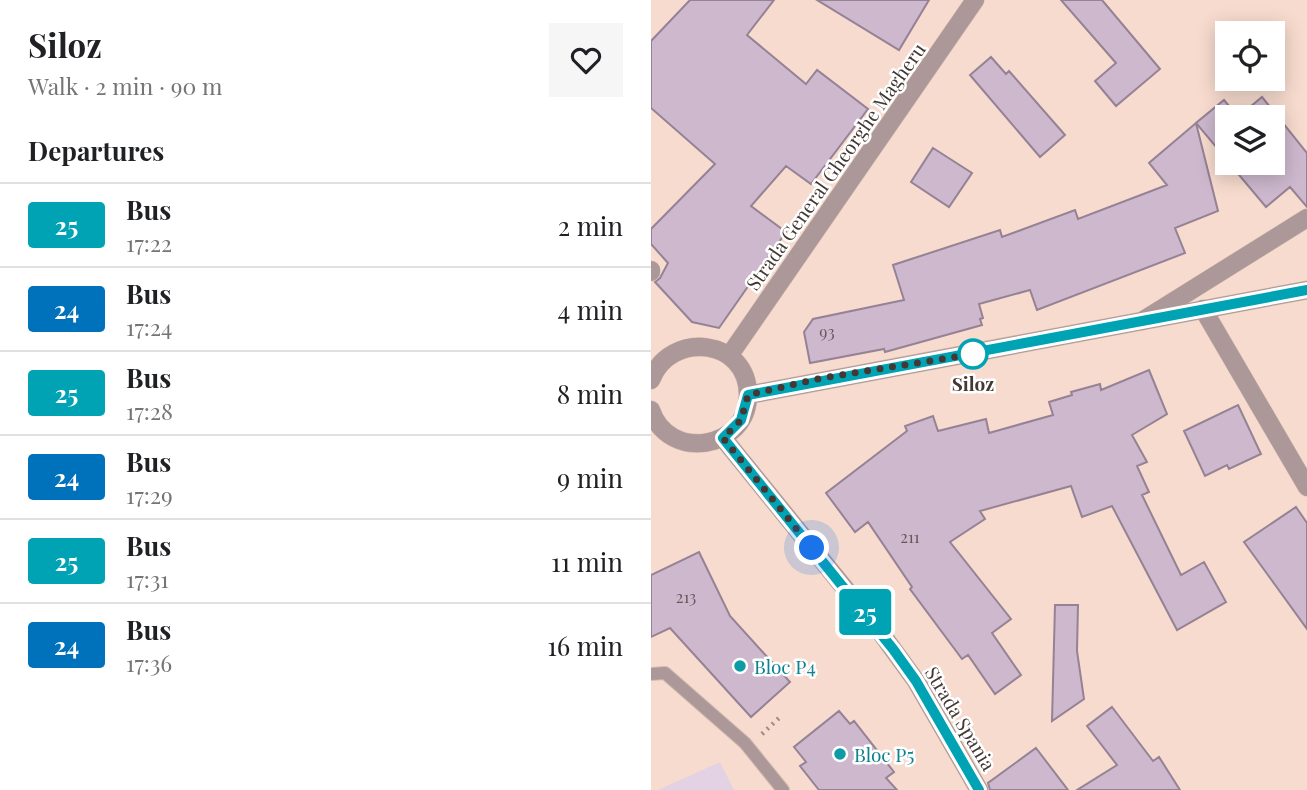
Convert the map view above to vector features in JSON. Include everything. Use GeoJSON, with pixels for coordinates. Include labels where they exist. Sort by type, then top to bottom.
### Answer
{"type":"FeatureCollection","features":[{"type":"Feature","properties":{"kind":"street","name":"Strada General Gheorghe Magheru"},"geometry":{"type":"LineString","coordinates":[[729,356],[975,0]]}},
{"type":"Feature","properties":{"kind":"street"},"geometry":{"type":"LineString","coordinates":[[1142,321],[1307,218]]}},
{"type":"Feature","properties":{"kind":"street"},"geometry":{"type":"LineString","coordinates":[[748,395],[1307,290]]}},
{"type":"Feature","properties":{"kind":"street"},"geometry":{"type":"LineString","coordinates":[[1203,309],[1307,487]]}},
{"type":"Feature","properties":{"kind":"street"},"geometry":{"type":"LineString","coordinates":[[651,345],[664,358]]}},
{"type":"Feature","properties":{"kind":"street"},"geometry":{"type":"LineString","coordinates":[[651,380],[664,358],[676,350],[703,345],[729,356],[746,380],[748,395],[741,420],[723,438],[707,444],[676,440],[663,430],[652,415]]}},
{"type":"Feature","properties":{"kind":"street","name":"Strada Spania"},"geometry":{"type":"LineString","coordinates":[[723,438],[881,633],[916,681],[979,790]]}},
{"type":"Feature","properties":{"kind":"lane"},"geometry":{"type":"LineString","coordinates":[[651,674],[666,673],[745,743],[783,790]]}},
{"type":"Feature","properties":{"kind":"shaded area"},"geometry":{"type":"Polygon","coordinates":[[[720,762],[734,790],[658,790],[720,762]]]}},
{"type":"Feature","properties":{"kind":"building"},"geometry":{"type":"Polygon","coordinates":[[[690,0],[774,0],[747,35],[806,84],[817,70],[868,109],[811,184],[786,166],[751,206],[786,232],[719,328],[692,322],[655,282],[668,263],[651,244],[651,229],[715,164],[651,108],[651,41],[690,0]]]}},
{"type":"Feature","properties":{"kind":"building"},"geometry":{"type":"Polygon","coordinates":[[[817,0],[929,0],[899,50],[817,0]]]}},
{"type":"Feature","properties":{"kind":"building"},"geometry":{"type":"Polygon","coordinates":[[[1061,0],[1102,0],[1160,69],[1116,106],[1095,81],[1116,63],[1061,0]]]}},
{"type":"Feature","properties":{"kind":"building"},"geometry":{"type":"Polygon","coordinates":[[[991,57],[1006,74],[1009,71],[1065,135],[1040,157],[970,75],[991,57]]]}},
{"type":"Feature","properties":{"kind":"building"},"geometry":{"type":"Polygon","coordinates":[[[1262,97],[1268,105],[1252,105],[1262,97]]]}},
{"type":"Feature","properties":{"kind":"building"},"geometry":{"type":"Polygon","coordinates":[[[1215,107],[1215,146],[1196,123],[1215,107]]]}},
{"type":"Feature","properties":{"kind":"building"},"geometry":{"type":"Polygon","coordinates":[[[1196,123],[1218,211],[1175,228],[1185,253],[1037,310],[1030,290],[979,304],[982,325],[885,352],[884,349],[810,363],[804,332],[813,319],[904,300],[893,265],[1000,230],[1002,237],[1075,210],[1078,219],[1167,185],[1149,163],[1196,123]]]}},
{"type":"Feature","properties":{"kind":"building"},"geometry":{"type":"Polygon","coordinates":[[[1285,126],[1307,153],[1307,207],[1290,187],[1266,207],[1239,175],[1285,175],[1285,126]]]}},
{"type":"Feature","properties":{"kind":"building"},"geometry":{"type":"Polygon","coordinates":[[[933,148],[972,173],[949,207],[911,182],[933,148]]]}},
{"type":"Feature","properties":{"kind":"building"},"geometry":{"type":"Polygon","coordinates":[[[1149,370],[1167,414],[1132,435],[1147,462],[1137,466],[1149,492],[1142,495],[1181,575],[1204,562],[1226,602],[1177,630],[1112,506],[1082,517],[1071,486],[980,511],[985,519],[950,542],[1011,619],[992,633],[1021,675],[995,694],[968,655],[962,659],[910,589],[912,587],[868,522],[855,532],[826,493],[907,431],[905,426],[933,416],[938,431],[986,419],[989,433],[1053,415],[1049,402],[1072,395],[1071,392],[1100,384],[1101,390],[1149,370]]]}},
{"type":"Feature","properties":{"kind":"building"},"geometry":{"type":"Polygon","coordinates":[[[1238,405],[1261,454],[1229,469],[1227,465],[1205,476],[1184,431],[1238,405]]]}},
{"type":"Feature","properties":{"kind":"building"},"geometry":{"type":"Polygon","coordinates":[[[1296,507],[1307,523],[1307,629],[1244,542],[1296,507]]]}},
{"type":"Feature","properties":{"kind":"building"},"geometry":{"type":"Polygon","coordinates":[[[699,552],[730,616],[790,682],[751,717],[670,628],[651,637],[651,575],[699,552]]]}},
{"type":"Feature","properties":{"kind":"building"},"geometry":{"type":"Polygon","coordinates":[[[1055,605],[1078,605],[1077,651],[1084,699],[1052,721],[1055,605]]]}},
{"type":"Feature","properties":{"kind":"building"},"geometry":{"type":"Polygon","coordinates":[[[1112,707],[1153,761],[1159,757],[1180,790],[1077,790],[1117,765],[1087,726],[1112,707]]]}},
{"type":"Feature","properties":{"kind":"building","name":"Bloc P5"},"geometry":{"type":"Polygon","coordinates":[[[839,711],[850,724],[854,721],[894,772],[886,778],[897,790],[819,790],[800,766],[806,762],[794,747],[839,711]]]}},
{"type":"Feature","properties":{"kind":"building"},"geometry":{"type":"Polygon","coordinates":[[[1036,748],[1068,790],[990,790],[988,783],[1036,748]]]}},
{"type":"Feature","properties":{"kind":"bus line","name":"25"},"geometry":{"type":"LineString","coordinates":[[979,790],[916,681],[893,649],[723,438],[741,420],[748,395],[800,382],[980,353],[1307,290]]}},
{"type":"Feature","properties":{"kind":"place","name":"Siloz"},"geometry":{"type":"Point","coordinates":[973,354]}},
{"type":"Feature","properties":{"kind":"place","name":"Bloc P4"},"geometry":{"type":"Point","coordinates":[740,666]}},
{"type":"Feature","properties":{"kind":"place","name":"Bloc P5"},"geometry":{"type":"Point","coordinates":[840,754]}},
{"type":"Feature","properties":{"kind":"route"},"geometry":{"type":"LineString","coordinates":[[812,548],[723,438],[741,420],[748,395],[866,370],[980,353],[973,354]]}}]}
